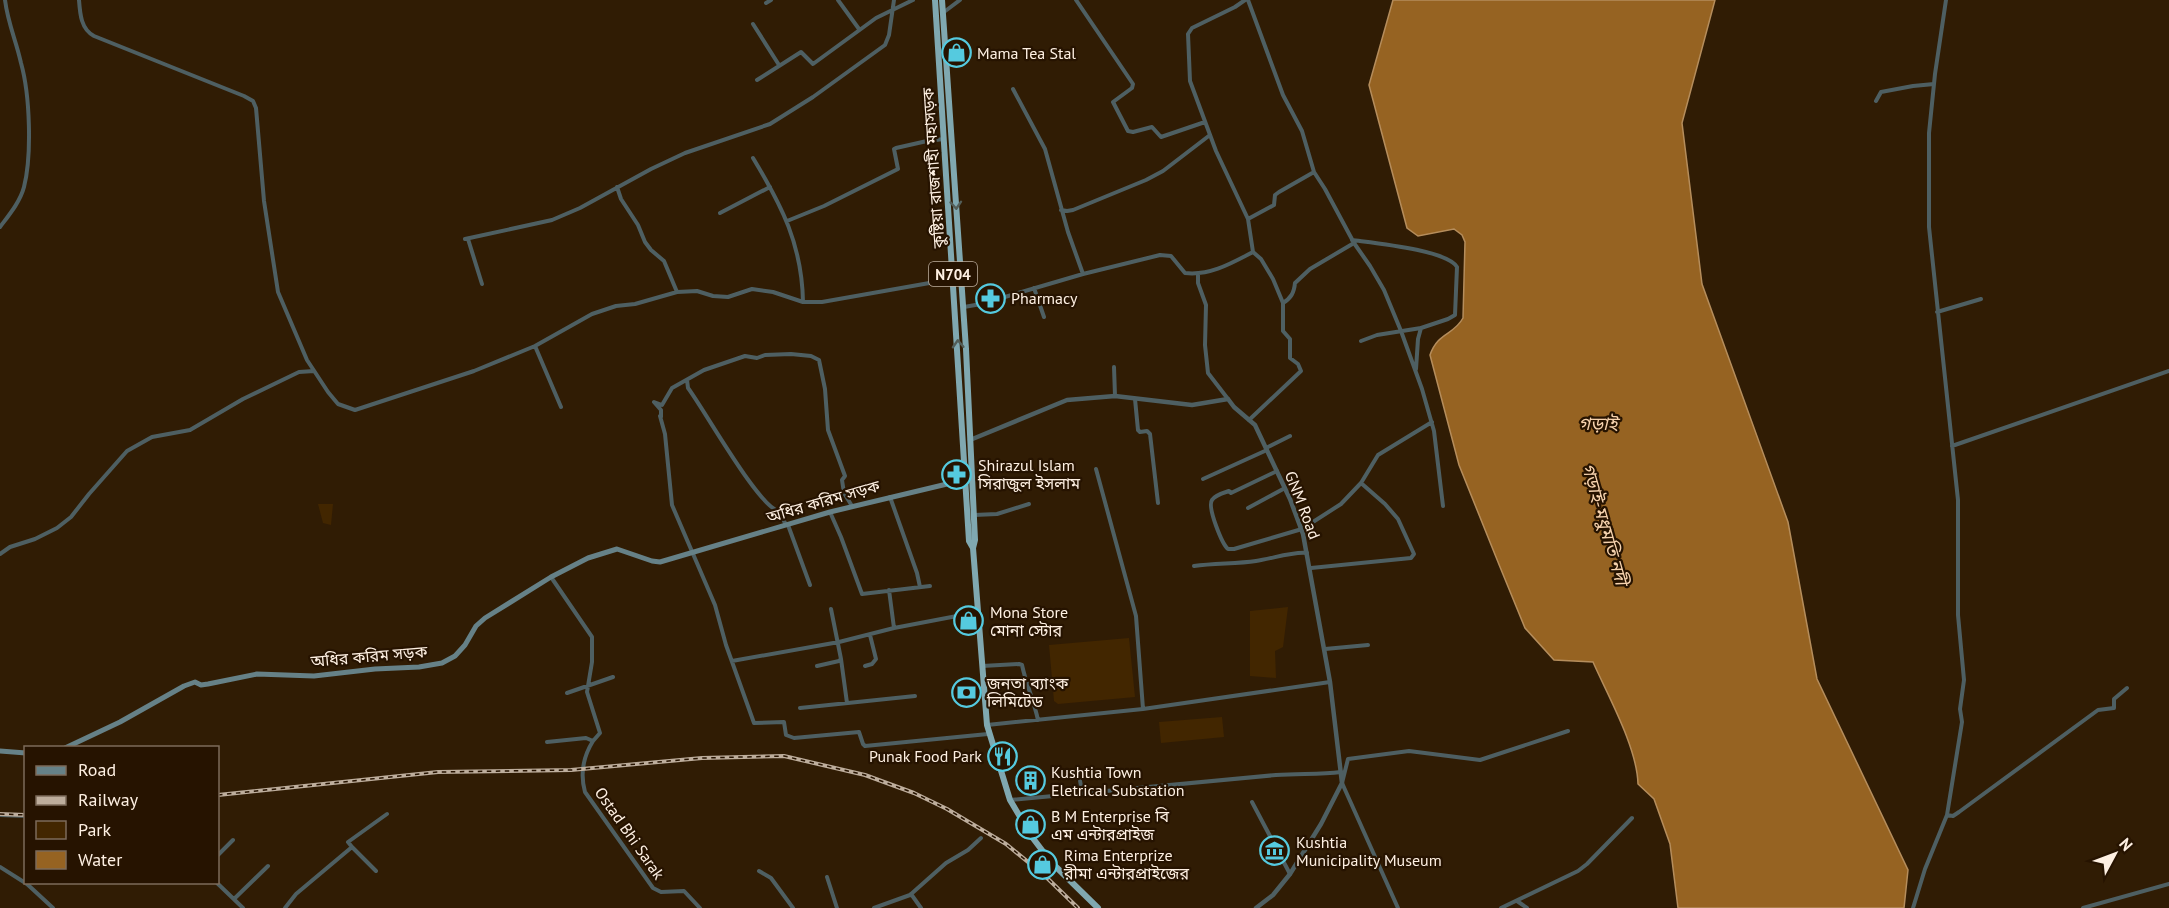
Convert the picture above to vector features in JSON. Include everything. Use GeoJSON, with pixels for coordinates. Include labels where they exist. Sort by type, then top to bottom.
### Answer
{"type":"FeatureCollection","features":[{"type":"Feature","properties":{"kind":"highway","name":"কুষ্টিয়া রাজশাহী মহাসড়ক"},"geometry":{"type":"LineString","coordinates":[[934,0],[954,172],[963,297],[970,440],[969,541],[973,548]]}},
{"type":"Feature","properties":{"kind":"highway","name":"কুষ্টিয়া রাজশাহী মহাসড়ক"},"geometry":{"type":"LineString","coordinates":[[942,0],[946,172],[969,479],[974,515],[973,548],[988,734],[1010,800],[1032,837],[1051,862],[1098,908]]}},
{"type":"Feature","properties":{"kind":"highway"},"geometry":{"type":"LineString","coordinates":[[946,172],[954,172]]}},
{"type":"Feature","properties":{"kind":"highway"},"geometry":{"type":"LineString","coordinates":[[955,297],[963,297]]}},
{"type":"Feature","properties":{"kind":"main road","name":"অধির করিম সড়ক"},"geometry":{"type":"LineString","coordinates":[[67,746],[120,722],[195,682],[201,685],[257,674],[314,676],[442,663],[455,656],[465,645],[476,626],[485,618],[551,577],[588,558],[614,549],[660,562],[852,506],[969,479]]}},
{"type":"Feature","properties":{"kind":"main road"},"geometry":{"type":"LineString","coordinates":[[0,751],[24,753]]}},
{"type":"Feature","properties":{"kind":"street"},"geometry":{"type":"LineString","coordinates":[[0,1],[6,0],[8,22],[27,89],[28,132],[23,188],[18,201],[0,226]]}},
{"type":"Feature","properties":{"kind":"street"},"geometry":{"type":"LineString","coordinates":[[79,0],[83,26],[87,32],[253,101],[256,108],[264,201],[278,292],[315,371],[338,404],[355,410],[474,371],[535,346],[592,314],[677,292],[697,291],[713,296],[728,297],[752,289],[803,302],[822,302],[953,279]]}},
{"type":"Feature","properties":{"kind":"street"},"geometry":{"type":"LineString","coordinates":[[766,3],[771,0]]}},
{"type":"Feature","properties":{"kind":"street"},"geometry":{"type":"LineString","coordinates":[[838,0],[859,29]]}},
{"type":"Feature","properties":{"kind":"street"},"geometry":{"type":"LineString","coordinates":[[482,284],[466,239],[552,220],[580,208],[685,153],[780,119],[885,45],[888,41],[894,0]]}},
{"type":"Feature","properties":{"kind":"street"},"geometry":{"type":"LineString","coordinates":[[757,80],[801,52],[813,64],[876,18],[913,0]]}},
{"type":"Feature","properties":{"kind":"street"},"geometry":{"type":"LineString","coordinates":[[943,12],[960,0]]}},
{"type":"Feature","properties":{"kind":"street"},"geometry":{"type":"LineString","coordinates":[[1076,0],[1133,84],[1132,88],[1113,102],[1128,131],[1133,132],[1152,127],[1161,137],[1205,122]]}},
{"type":"Feature","properties":{"kind":"street"},"geometry":{"type":"LineString","coordinates":[[1249,420],[1301,371],[1298,364],[1290,358],[1290,339],[1282,331],[1283,303],[1273,279],[1261,259],[1253,252],[1248,219],[1210,135],[1190,81],[1188,34],[1192,28],[1246,0],[1283,95],[1302,131],[1314,172],[1353,242],[1384,290],[1401,331],[1432,422],[1443,506]]}},
{"type":"Feature","properties":{"kind":"street"},"geometry":{"type":"LineString","coordinates":[[1913,908],[1925,869],[1947,815],[1962,722],[1961,702],[1964,680],[1958,615],[1958,500],[1929,227],[1929,133],[1946,0]]}},
{"type":"Feature","properties":{"kind":"street"},"geometry":{"type":"LineString","coordinates":[[753,24],[779,65]]}},
{"type":"Feature","properties":{"kind":"street"},"geometry":{"type":"LineString","coordinates":[[1876,101],[1881,92],[1934,84]]}},
{"type":"Feature","properties":{"kind":"street"},"geometry":{"type":"LineString","coordinates":[[1012,89],[1046,149],[1061,210],[1083,274]]}},
{"type":"Feature","properties":{"kind":"street"},"geometry":{"type":"LineString","coordinates":[[931,97],[935,140]]}},
{"type":"Feature","properties":{"kind":"street"},"geometry":{"type":"LineString","coordinates":[[1061,210],[1073,210],[1146,180],[1163,171],[1210,135]]}},
{"type":"Feature","properties":{"kind":"street"},"geometry":{"type":"LineString","coordinates":[[787,221],[824,207],[898,169],[894,152],[896,148],[944,139]]}},
{"type":"Feature","properties":{"kind":"street"},"geometry":{"type":"LineString","coordinates":[[753,158],[787,221],[801,264],[803,302]]}},
{"type":"Feature","properties":{"kind":"street"},"geometry":{"type":"LineString","coordinates":[[1248,219],[1274,205],[1275,195],[1278,192],[1314,172]]}},
{"type":"Feature","properties":{"kind":"street"},"geometry":{"type":"LineString","coordinates":[[720,213],[770,186]]}},
{"type":"Feature","properties":{"kind":"street"},"geometry":{"type":"LineString","coordinates":[[617,187],[621,199],[638,225],[645,242],[664,261],[677,292]]}},
{"type":"Feature","properties":{"kind":"street"},"geometry":{"type":"LineString","coordinates":[[1283,303],[1294,291],[1295,283],[1310,269],[1353,242],[1430,253],[1455,264],[1455,315],[1452,318],[1421,328],[1377,335],[1361,341]]}},
{"type":"Feature","properties":{"kind":"street"},"geometry":{"type":"LineString","coordinates":[[963,308],[1083,274],[1166,255],[1175,260],[1185,273],[1198,274],[1227,266],[1253,252]]}},
{"type":"Feature","properties":{"kind":"street"},"geometry":{"type":"LineString","coordinates":[[970,440],[1067,400],[1115,396],[1192,405],[1228,399],[1208,373],[1205,345],[1206,305],[1198,283],[1198,274]]}},
{"type":"Feature","properties":{"kind":"street"},"geometry":{"type":"LineString","coordinates":[[1034,288],[1044,316]]}},
{"type":"Feature","properties":{"kind":"street"},"geometry":{"type":"LineString","coordinates":[[1937,312],[1981,299]]}},
{"type":"Feature","properties":{"kind":"street"},"geometry":{"type":"LineString","coordinates":[[1416,371],[1421,328]]}},
{"type":"Feature","properties":{"kind":"street"},"geometry":{"type":"LineString","coordinates":[[535,346],[561,407]]}},
{"type":"Feature","properties":{"kind":"street"},"geometry":{"type":"LineString","coordinates":[[852,506],[844,492],[842,480],[845,476],[828,430],[825,389],[819,360],[811,356],[791,354],[765,355],[757,358],[745,356],[704,370],[672,388],[662,405],[654,402],[661,410],[672,506],[715,605],[751,720],[758,724],[784,722],[786,735],[789,737],[859,732],[865,746],[988,734]]}},
{"type":"Feature","properties":{"kind":"street"},"geometry":{"type":"LineString","coordinates":[[1114,367],[1115,396]]}},
{"type":"Feature","properties":{"kind":"street"},"geometry":{"type":"LineString","coordinates":[[0,554],[10,547],[46,533],[72,517],[127,451],[152,437],[190,430],[243,399],[299,372],[315,371]]}},
{"type":"Feature","properties":{"kind":"street"},"geometry":{"type":"LineString","coordinates":[[1952,446],[2169,371]]}},
{"type":"Feature","properties":{"kind":"street"},"geometry":{"type":"LineString","coordinates":[[687,380],[688,388],[741,470],[765,502],[771,508],[779,511],[787,525],[810,585]]}},
{"type":"Feature","properties":{"kind":"street"},"geometry":{"type":"LineString","coordinates":[[1135,399],[1138,430],[1147,431],[1150,434],[1158,503]]}},
{"type":"Feature","properties":{"kind":"street","name":"GNM Road"},"geometry":{"type":"LineString","coordinates":[[1228,399],[1255,425],[1302,529],[1325,649],[1342,783]]}},
{"type":"Feature","properties":{"kind":"street"},"geometry":{"type":"LineString","coordinates":[[1277,471],[1232,493],[1228,491],[1213,498],[1210,503],[1212,514],[1223,545],[1228,549],[1302,529],[1341,504],[1361,482],[1378,455],[1432,422]]}},
{"type":"Feature","properties":{"kind":"street"},"geometry":{"type":"LineString","coordinates":[[1203,479],[1290,436]]}},
{"type":"Feature","properties":{"kind":"street"},"geometry":{"type":"LineString","coordinates":[[1096,469],[1136,616],[1143,709]]}},
{"type":"Feature","properties":{"kind":"street"},"geometry":{"type":"LineString","coordinates":[[1311,568],[1411,558],[1413,554],[1398,519],[1361,482]]}},
{"type":"Feature","properties":{"kind":"street"},"geometry":{"type":"LineString","coordinates":[[1248,508],[1285,488]]}},
{"type":"Feature","properties":{"kind":"street"},"geometry":{"type":"LineString","coordinates":[[890,497],[920,587]]}},
{"type":"Feature","properties":{"kind":"street"},"geometry":{"type":"LineString","coordinates":[[974,515],[997,514],[1029,504]]}},
{"type":"Feature","properties":{"kind":"street"},"geometry":{"type":"LineString","coordinates":[[830,512],[862,594],[930,586]]}},
{"type":"Feature","properties":{"kind":"street"},"geometry":{"type":"LineString","coordinates":[[1194,566],[1254,561],[1300,552],[1307,553]]}},
{"type":"Feature","properties":{"kind":"street"},"geometry":{"type":"LineString","coordinates":[[551,577],[592,638],[592,662],[588,684]]}},
{"type":"Feature","properties":{"kind":"street"},"geometry":{"type":"LineString","coordinates":[[889,590],[894,628]]}},
{"type":"Feature","properties":{"kind":"street"},"geometry":{"type":"LineString","coordinates":[[831,609],[839,642],[847,703]]}},
{"type":"Feature","properties":{"kind":"street"},"geometry":{"type":"LineString","coordinates":[[732,661],[839,642],[894,628],[978,612]]}},
{"type":"Feature","properties":{"kind":"street"},"geometry":{"type":"LineString","coordinates":[[865,666],[872,664],[876,659],[870,635]]}},
{"type":"Feature","properties":{"kind":"street"},"geometry":{"type":"LineString","coordinates":[[1325,649],[1368,645]]}},
{"type":"Feature","properties":{"kind":"street"},"geometry":{"type":"LineString","coordinates":[[817,666],[839,661],[841,658]]}},
{"type":"Feature","properties":{"kind":"street"},"geometry":{"type":"LineString","coordinates":[[982,666],[1022,665],[1038,720]]}},
{"type":"Feature","properties":{"kind":"street"},"geometry":{"type":"LineString","coordinates":[[567,693],[613,677]]}},
{"type":"Feature","properties":{"kind":"street"},"geometry":{"type":"LineString","coordinates":[[987,725],[1143,709],[1330,682]]}},
{"type":"Feature","properties":{"kind":"street","name":"Ostad Bhi Sarak"},"geometry":{"type":"LineString","coordinates":[[588,684],[587,692],[600,734],[585,755],[582,783],[585,792],[653,888],[661,892],[684,891],[699,908]]}},
{"type":"Feature","properties":{"kind":"street"},"geometry":{"type":"LineString","coordinates":[[1947,815],[1953,816],[1959,812],[2098,710],[2114,708],[2114,699],[2127,688]]}},
{"type":"Feature","properties":{"kind":"street"},"geometry":{"type":"LineString","coordinates":[[800,708],[915,696]]}},
{"type":"Feature","properties":{"kind":"street"},"geometry":{"type":"LineString","coordinates":[[1256,908],[1273,896],[1290,874],[1321,824],[1342,783],[1347,761],[1350,758],[1409,752],[1480,760],[1568,731]]}},
{"type":"Feature","properties":{"kind":"street"},"geometry":{"type":"LineString","coordinates":[[547,742],[586,738],[593,741]]}},
{"type":"Feature","properties":{"kind":"street"},"geometry":{"type":"LineString","coordinates":[[1078,769],[1082,792]]}},
{"type":"Feature","properties":{"kind":"street"},"geometry":{"type":"LineString","coordinates":[[1010,800],[1252,779],[1295,773],[1341,772]]}},
{"type":"Feature","properties":{"kind":"street"},"geometry":{"type":"LineString","coordinates":[[1342,783],[1398,908]]}},
{"type":"Feature","properties":{"kind":"street"},"geometry":{"type":"LineString","coordinates":[[1252,802],[1290,874]]}},
{"type":"Feature","properties":{"kind":"street"},"geometry":{"type":"LineString","coordinates":[[376,871],[348,842],[387,814]]}},
{"type":"Feature","properties":{"kind":"street"},"geometry":{"type":"LineString","coordinates":[[0,815],[24,816]]}},
{"type":"Feature","properties":{"kind":"street"},"geometry":{"type":"LineString","coordinates":[[1501,908],[1578,871],[1632,818]]}},
{"type":"Feature","properties":{"kind":"street"},"geometry":{"type":"LineString","coordinates":[[874,908],[911,894],[946,863],[968,850],[981,838]]}},
{"type":"Feature","properties":{"kind":"street"},"geometry":{"type":"LineString","coordinates":[[219,854],[234,840]]}},
{"type":"Feature","properties":{"kind":"street"},"geometry":{"type":"LineString","coordinates":[[285,908],[296,894],[352,847]]}},
{"type":"Feature","properties":{"kind":"street"},"geometry":{"type":"LineString","coordinates":[[234,898],[268,866]]}},
{"type":"Feature","properties":{"kind":"street"},"geometry":{"type":"LineString","coordinates":[[0,867],[24,882]]}},
{"type":"Feature","properties":{"kind":"street"},"geometry":{"type":"LineString","coordinates":[[759,871],[771,878],[793,908]]}},
{"type":"Feature","properties":{"kind":"street"},"geometry":{"type":"LineString","coordinates":[[827,877],[837,908]]}},
{"type":"Feature","properties":{"kind":"street"},"geometry":{"type":"LineString","coordinates":[[27,884],[52,908]]}},
{"type":"Feature","properties":{"kind":"street"},"geometry":{"type":"LineString","coordinates":[[218,884],[243,908]]}},
{"type":"Feature","properties":{"kind":"street"},"geometry":{"type":"LineString","coordinates":[[2083,908],[2169,884]]}},
{"type":"Feature","properties":{"kind":"street"},"geometry":{"type":"LineString","coordinates":[[911,894],[921,908]]}},
{"type":"Feature","properties":{"kind":"street"},"geometry":{"type":"LineString","coordinates":[[1516,901],[1527,908]]}},
{"type":"Feature","properties":{"kind":"green space"},"geometry":{"type":"Polygon","coordinates":[[[318,504],[333,504],[331,525],[323,523],[318,504]]]}},
{"type":"Feature","properties":{"kind":"green space"},"geometry":{"type":"Polygon","coordinates":[[[1288,607],[1283,647],[1275,651],[1276,678],[1250,676],[1250,611],[1288,607]]]}},
{"type":"Feature","properties":{"kind":"green space"},"geometry":{"type":"Polygon","coordinates":[[[1129,638],[1135,697],[1058,704],[1054,701],[1049,645],[1129,638]]]}},
{"type":"Feature","properties":{"kind":"green space"},"geometry":{"type":"Polygon","coordinates":[[[1222,717],[1224,737],[1161,743],[1159,722],[1222,717]]]}},
{"type":"Feature","properties":{"kind":"water","name":"গড়াই"},"geometry":{"type":"Polygon","coordinates":[[[1393,0],[1715,0],[1682,123],[1702,284],[1788,522],[1817,679],[1908,870],[1904,908],[1678,908],[1670,844],[1654,799],[1638,784],[1633,754],[1593,662],[1554,660],[1525,628],[1459,465],[1430,355],[1437,342],[1455,328],[1463,318],[1465,242],[1462,235],[1454,229],[1418,236],[1407,228],[1369,85],[1393,0]]]}},
{"type":"Feature","properties":{"kind":"railway"},"geometry":{"type":"LineString","coordinates":[[219,795],[438,772],[571,770],[702,758],[784,756],[865,775],[914,793],[947,809],[1006,844],[1045,876],[1078,908]]}},
{"type":"Feature","properties":{"kind":"railway"},"geometry":{"type":"LineString","coordinates":[[0,814],[24,815]]}},
{"type":"Feature","properties":{"kind":"place","name":"Mama Tea Stal"},"geometry":{"type":"Point","coordinates":[956,53]}},
{"type":"Feature","properties":{"kind":"place","name":"Pharmacy"},"geometry":{"type":"Point","coordinates":[990,298]}},
{"type":"Feature","properties":{"kind":"place","name":"Shirazul Islam সিরাজুল ইসলাম"},"geometry":{"type":"Point","coordinates":[957,474]}},
{"type":"Feature","properties":{"kind":"place","name":"Mona Store মোনা স্টোর"},"geometry":{"type":"Point","coordinates":[969,621]}},
{"type":"Feature","properties":{"kind":"place","name":"জনতা ব্যাংক লিমিটেড"},"geometry":{"type":"Point","coordinates":[966,692]}},
{"type":"Feature","properties":{"kind":"place","name":"Punak Food Park"},"geometry":{"type":"Point","coordinates":[1003,756]}},
{"type":"Feature","properties":{"kind":"place","name":"Kushtia Town Eletrical Substation"},"geometry":{"type":"Point","coordinates":[1030,781]}},
{"type":"Feature","properties":{"kind":"place","name":"B M Enterprise বি এম এন্টারপ্রাইজ"},"geometry":{"type":"Point","coordinates":[1030,825]}},
{"type":"Feature","properties":{"kind":"place","name":"Kushtia Municipality Museum"},"geometry":{"type":"Point","coordinates":[1275,851]}},
{"type":"Feature","properties":{"kind":"place","name":"Rima Enterprize রীমা এন্টারপ্রাইজের"},"geometry":{"type":"Point","coordinates":[1043,864]}},
{"type":"Feature","properties":{"kind":"water label","name":"গড়াই-মধুমতি নদী"},"geometry":{"type":"Point","coordinates":[1605,524]}}]}
